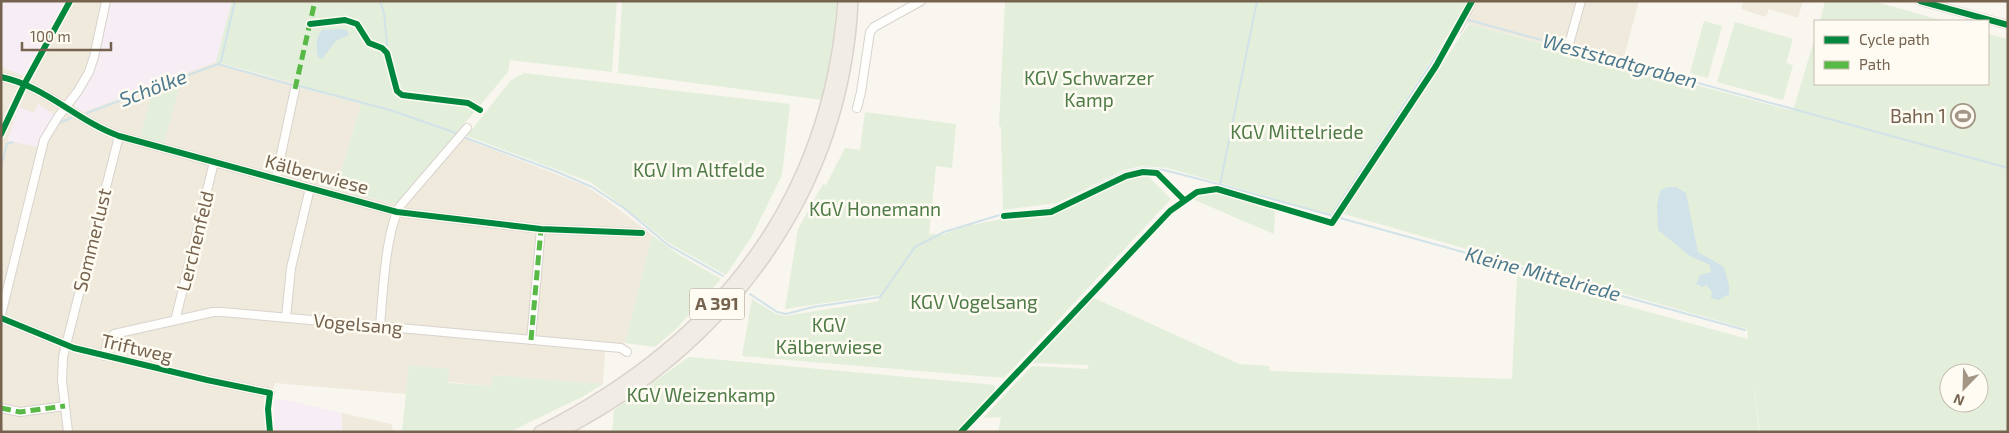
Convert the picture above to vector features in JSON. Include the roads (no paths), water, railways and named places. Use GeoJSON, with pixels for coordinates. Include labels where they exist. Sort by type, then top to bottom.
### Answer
{"type":"FeatureCollection","features":[{"type":"Feature","properties":{"kind":"highway","name":"A 391"},"geometry":{"type":"LineString","coordinates":[[834,96],[844,1]]}},
{"type":"Feature","properties":{"kind":"highway","name":"A 391"},"geometry":{"type":"LineString","coordinates":[[560,432],[620,396],[653,373],[683,348],[734,298],[767,254],[801,197],[834,96],[850,33],[852,1]]}},
{"type":"Feature","properties":{"kind":"highway","name":"A 391"},"geometry":{"type":"LineString","coordinates":[[540,432],[591,404],[633,377],[677,342],[727,293],[760,250],[794,193],[828,116]]}},
{"type":"Feature","properties":{"kind":"street"},"geometry":{"type":"LineString","coordinates":[[1,317],[44,140],[89,72],[106,1]]}},
{"type":"Feature","properties":{"kind":"street"},"geometry":{"type":"LineString","coordinates":[[857,108],[862,92],[870,32],[874,26],[921,1]]}},
{"type":"Feature","properties":{"kind":"street"},"geometry":{"type":"LineString","coordinates":[[1458,29],[1472,1]]}},
{"type":"Feature","properties":{"kind":"street"},"geometry":{"type":"LineString","coordinates":[[1569,44],[1581,1]]}},
{"type":"Feature","properties":{"kind":"street"},"geometry":{"type":"LineString","coordinates":[[1920,1],[2008,25]]}},
{"type":"Feature","properties":{"kind":"street","name":"Kälberwiese"},"geometry":{"type":"LineString","coordinates":[[1,77],[25,83],[86,121],[119,136],[397,212],[541,229],[642,233]]}},
{"type":"Feature","properties":{"kind":"street","name":"Kälberwiese"},"geometry":{"type":"LineString","coordinates":[[276,178],[295,89]]}},
{"type":"Feature","properties":{"kind":"street"},"geometry":{"type":"LineString","coordinates":[[380,326],[387,261],[397,212],[467,128]]}},
{"type":"Feature","properties":{"kind":"street","name":"Sommerlust"},"geometry":{"type":"LineString","coordinates":[[68,432],[62,370],[66,345],[119,136]]}},
{"type":"Feature","properties":{"kind":"street","name":"Lerchenfeld"},"geometry":{"type":"LineString","coordinates":[[177,320],[176,316],[214,162]]}},
{"type":"Feature","properties":{"kind":"street"},"geometry":{"type":"LineString","coordinates":[[286,318],[293,258],[310,188]]}},
{"type":"Feature","properties":{"kind":"street"},"geometry":{"type":"LineString","coordinates":[[531,340],[541,229]]}},
{"type":"Feature","properties":{"kind":"street","name":"Vogelsang"},"geometry":{"type":"LineString","coordinates":[[104,356],[108,340],[114,334],[213,312],[621,348],[627,352]]}},
{"type":"Feature","properties":{"kind":"street","name":"Triftweg"},"geometry":{"type":"LineString","coordinates":[[1,317],[66,345],[104,356],[270,393]]}},
{"type":"Feature","properties":{"kind":"street"},"geometry":{"type":"LineString","coordinates":[[1,408],[20,412],[65,406]]}},
{"type":"Feature","properties":{"kind":"waterway"},"geometry":{"type":"LineString","coordinates":[[218,64],[221,61],[235,1]]}},
{"type":"Feature","properties":{"kind":"waterway"},"geometry":{"type":"LineString","coordinates":[[380,1],[384,13],[386,47]]}},
{"type":"Feature","properties":{"kind":"waterway"},"geometry":{"type":"LineString","coordinates":[[1220,185],[1257,1]]}},
{"type":"Feature","properties":{"kind":"waterway"},"geometry":{"type":"LineString","coordinates":[[1460,17],[1468,1]]}},
{"type":"Feature","properties":{"kind":"waterway","name":"Weststadtgraben"},"geometry":{"type":"LineString","coordinates":[[1331,216],[1461,18]]}},
{"type":"Feature","properties":{"kind":"waterway","name":"Weststadtgraben"},"geometry":{"type":"LineString","coordinates":[[1465,19],[2008,168]]}},
{"type":"Feature","properties":{"kind":"waterway","name":"Kleine Mittelriede"},"geometry":{"type":"LineString","coordinates":[[218,64],[292,85]]}},
{"type":"Feature","properties":{"kind":"waterway","name":"Schölke"},"geometry":{"type":"LineString","coordinates":[[87,113],[218,64]]}},
{"type":"Feature","properties":{"kind":"waterway","name":"Kleine Mittelriede"},"geometry":{"type":"LineString","coordinates":[[299,86],[390,110],[456,133]]}},
{"type":"Feature","properties":{"kind":"waterway","name":"Schölke"},"geometry":{"type":"LineString","coordinates":[[59,123],[71,118]]}},
{"type":"Feature","properties":{"kind":"waterway","name":"Kleine Mittelriede"},"geometry":{"type":"LineString","coordinates":[[466,138],[555,171],[592,187],[624,208],[668,245],[723,276]]}},
{"type":"Feature","properties":{"kind":"waterway","name":"Schölke"},"geometry":{"type":"LineString","coordinates":[[1,166],[7,144],[13,142]]}},
{"type":"Feature","properties":{"kind":"waterway","name":"Kleine Mittelriede"},"geometry":{"type":"LineString","coordinates":[[750,294],[777,312],[786,314],[813,307],[880,297],[915,247],[944,232],[1003,214],[1052,208],[1125,172],[1143,168],[1164,170],[1330,215]]}},
{"type":"Feature","properties":{"kind":"waterway","name":"Kleine Mittelriede"},"geometry":{"type":"LineString","coordinates":[[1340,218],[1745,330]]}},
{"type":"Feature","properties":{"kind":"place","name":"Bahn 1"},"geometry":{"type":"Point","coordinates":[1963,116]}},
{"type":"Feature","properties":{"kind":"park label","name":"KGV Schwarzer Kamp"},"geometry":{"type":"Point","coordinates":[1089,89]}},
{"type":"Feature","properties":{"kind":"park label","name":"KGV Mittelriede"},"geometry":{"type":"Point","coordinates":[1297,132]}},
{"type":"Feature","properties":{"kind":"park label","name":"KGV Im Altfelde"},"geometry":{"type":"Point","coordinates":[699,170]}},
{"type":"Feature","properties":{"kind":"park label","name":"KGV Honemann"},"geometry":{"type":"Point","coordinates":[875,209]}},
{"type":"Feature","properties":{"kind":"park label","name":"KGV Vogelsang"},"geometry":{"type":"Point","coordinates":[974,302]}},
{"type":"Feature","properties":{"kind":"park label","name":"KGV Kälberwiese"},"geometry":{"type":"Point","coordinates":[829,336]}},
{"type":"Feature","properties":{"kind":"park label","name":"KGV Weizenkamp"},"geometry":{"type":"Point","coordinates":[701,395]}}]}
